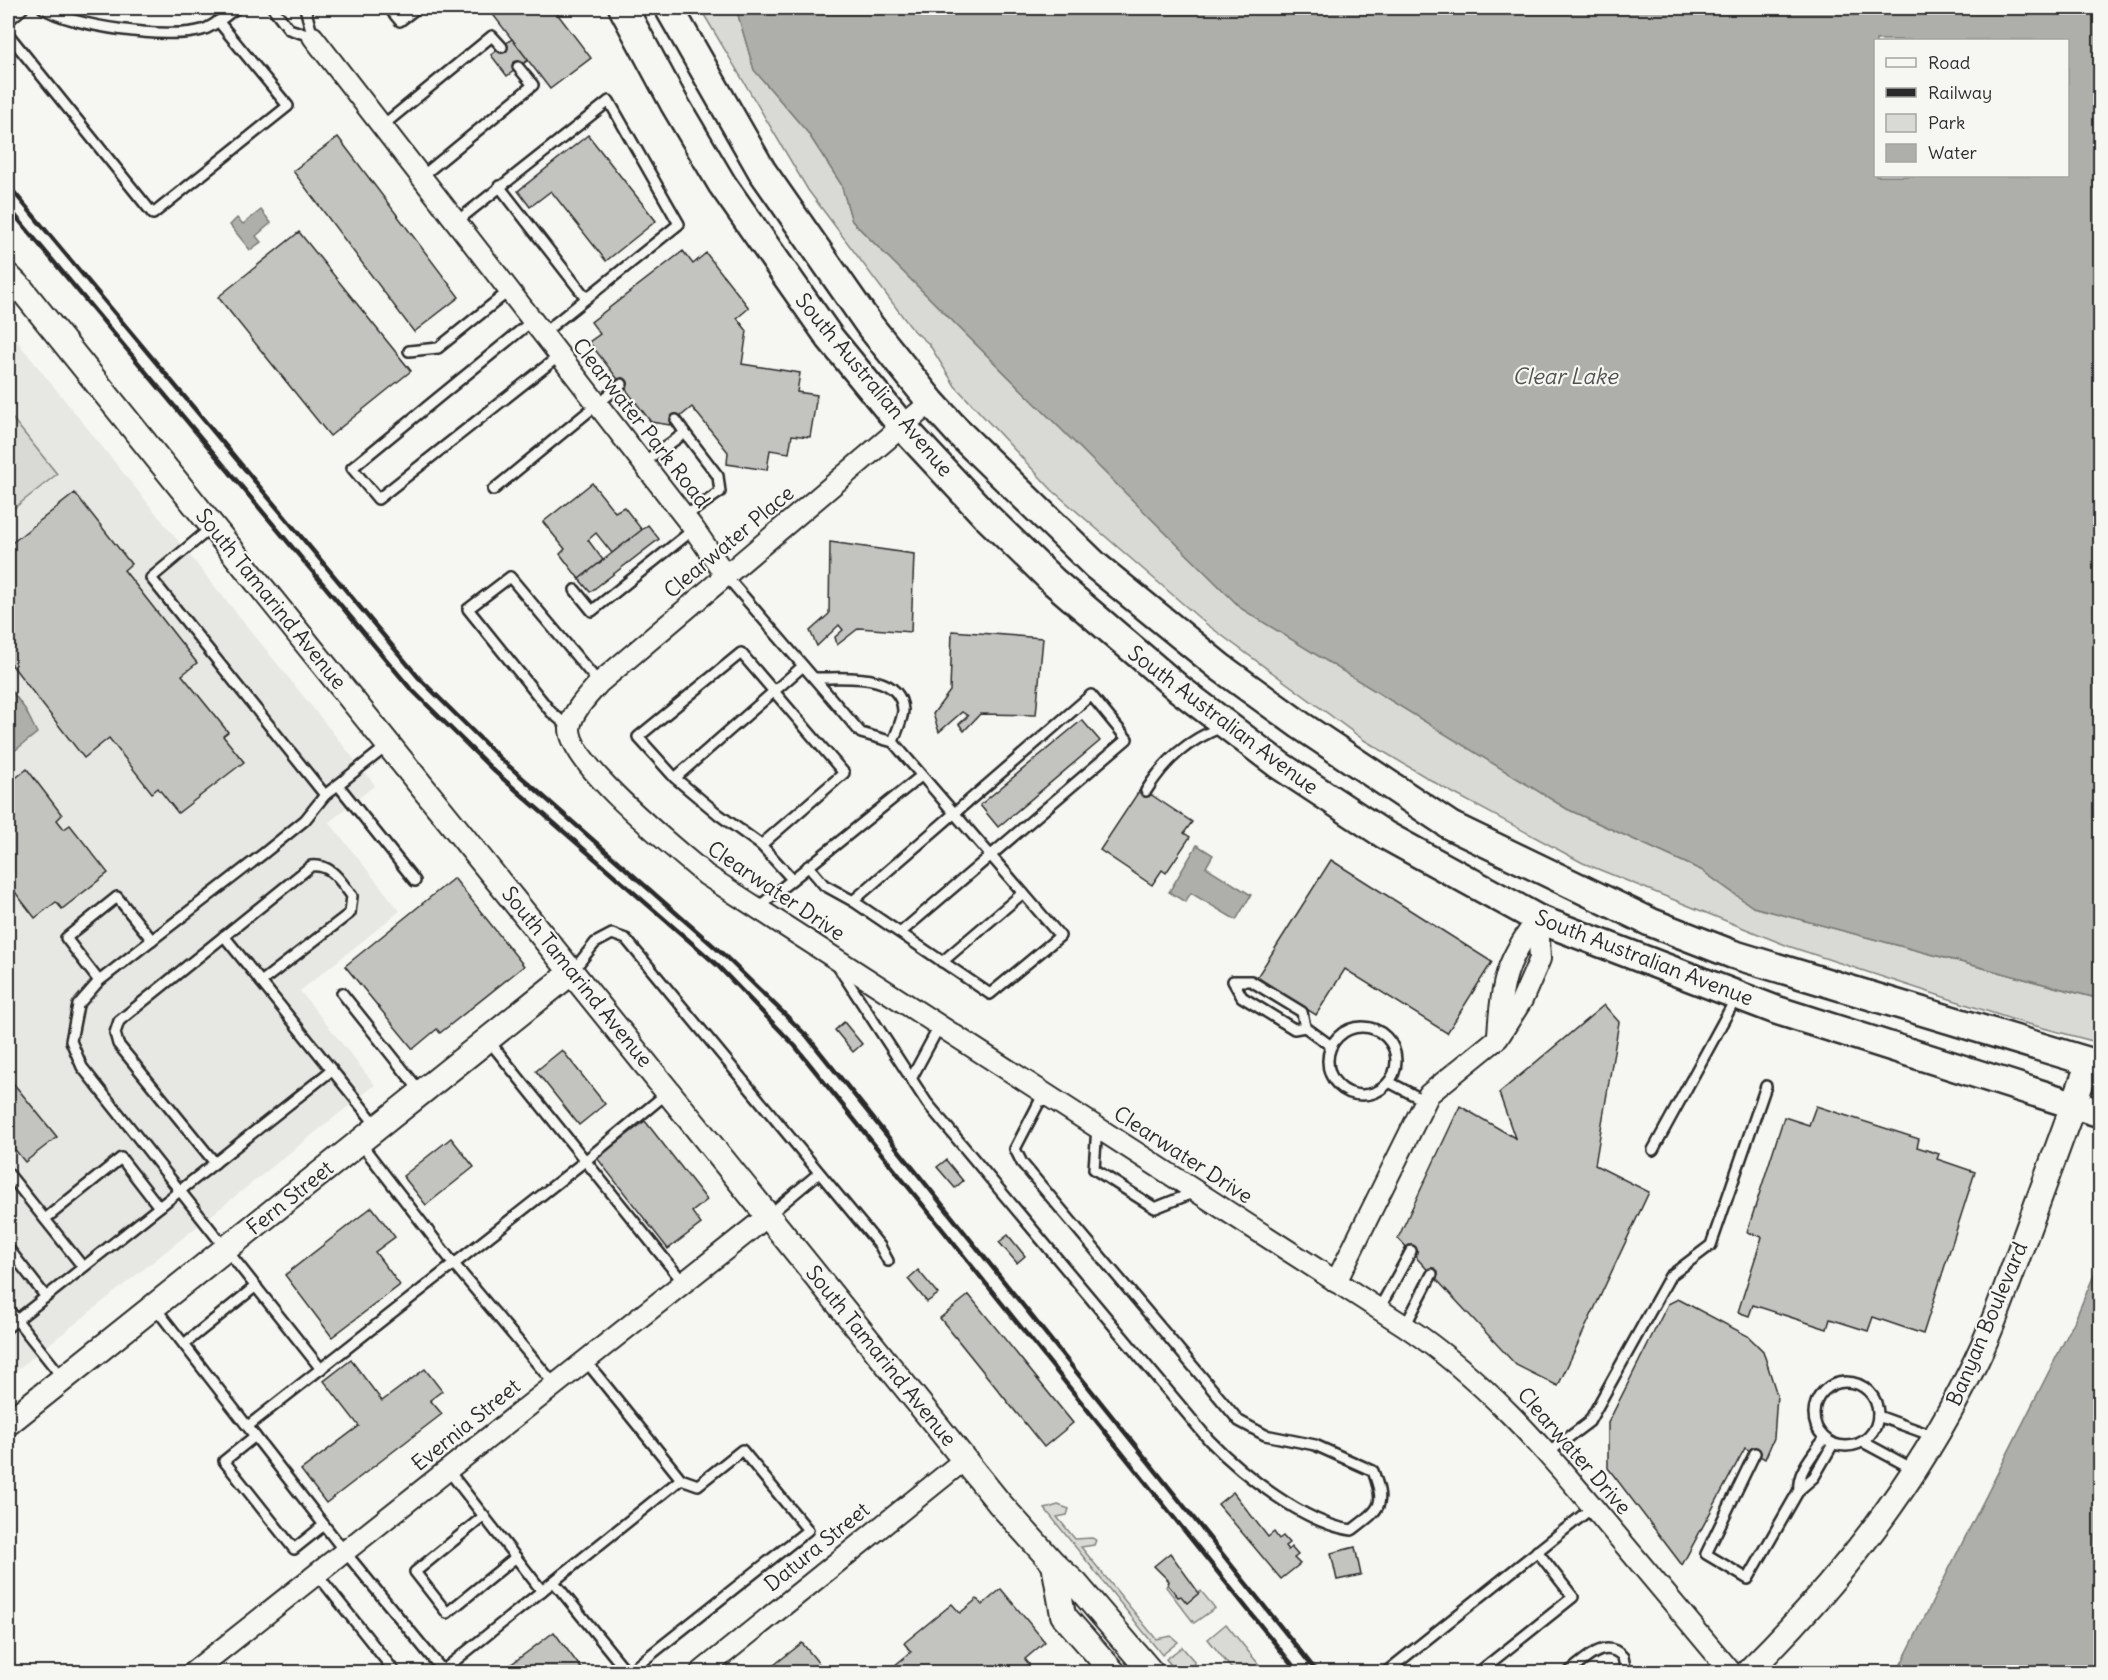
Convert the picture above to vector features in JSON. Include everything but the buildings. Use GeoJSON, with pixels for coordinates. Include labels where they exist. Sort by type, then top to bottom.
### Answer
{"type":"FeatureCollection","features":[{"type":"Feature","properties":{"kind":"main road","name":"South Australian Avenue"},"geometry":{"type":"LineString","coordinates":[[623,8],[674,103],[722,184],[830,338],[902,426],[985,516],[1053,581],[1105,628],[1227,725],[1343,810],[1538,919],[1737,996],[2100,1113]]}},
{"type":"Feature","properties":{"kind":"main road","name":"South Australian Avenue"},"geometry":{"type":"LineString","coordinates":[[669,8],[713,90],[768,181],[856,307],[931,402],[968,442],[1096,566],[1220,667],[1309,732],[1451,826],[1650,922],[1732,954],[2095,1064]]}},
{"type":"Feature","properties":{"kind":"main road"},"geometry":{"type":"LineString","coordinates":[[1538,919],[1562,880]]}},
{"type":"Feature","properties":{"kind":"street","name":"Clearwater Park Road"},"geometry":{"type":"LineString","coordinates":[[313,37],[689,523],[726,576]]}},
{"type":"Feature","properties":{"kind":"street","name":"South Tamarind Avenue"},"geometry":{"type":"LineString","coordinates":[[8,276],[22,290],[213,526],[964,1460],[1054,1564],[1076,1584],[1151,1672]]}},
{"type":"Feature","properties":{"kind":"street","name":"Clearwater Place"},"geometry":{"type":"LineString","coordinates":[[570,728],[579,707],[599,683],[931,402]]}},
{"type":"Feature","properties":{"kind":"street","name":"Clearwater Drive"},"geometry":{"type":"LineString","coordinates":[[570,728],[575,748],[585,762],[646,823],[706,875],[834,960],[940,1025],[1405,1326],[1468,1374],[1502,1404],[1548,1453],[1731,1672]]}},
{"type":"Feature","properties":{"kind":"street"},"geometry":{"type":"LineString","coordinates":[[1336,1282],[1429,1094],[1498,1038],[1522,1000],[1540,959],[1538,919]]}},
{"type":"Feature","properties":{"kind":"street","name":"Fern Street"},"geometry":{"type":"LineString","coordinates":[[8,1423],[572,972]]}},
{"type":"Feature","properties":{"kind":"street","name":"Banyan Boulevard"},"geometry":{"type":"LineString","coordinates":[[1748,1672],[1817,1602],[1891,1506],[1936,1437],[1971,1371],[1999,1306],[2074,1104],[2095,1064]]}},
{"type":"Feature","properties":{"kind":"street","name":"Evernia Street"},"geometry":{"type":"LineString","coordinates":[[193,1672],[769,1215]]}},
{"type":"Feature","properties":{"kind":"street","name":"Datura Street"},"geometry":{"type":"LineString","coordinates":[[700,1672],[964,1460]]}},
{"type":"Feature","properties":{"kind":"street"},"geometry":{"type":"LineString","coordinates":[[1054,1564],[1063,1615],[1113,1670]]}},
{"type":"Feature","properties":{"kind":"lane"},"geometry":{"type":"LineString","coordinates":[[8,21],[23,8]]}},
{"type":"Feature","properties":{"kind":"lane"},"geometry":{"type":"LineString","coordinates":[[43,8],[52,14],[117,29],[159,33],[203,30],[237,8]]}},
{"type":"Feature","properties":{"kind":"lane"},"geometry":{"type":"LineString","coordinates":[[273,8],[289,28],[313,37]]}},
{"type":"Feature","properties":{"kind":"lane"},"geometry":{"type":"LineString","coordinates":[[305,8],[313,37]]}},
{"type":"Feature","properties":{"kind":"lane"},"geometry":{"type":"LineString","coordinates":[[389,8],[400,21],[417,8]]}},
{"type":"Feature","properties":{"kind":"lane"},"geometry":{"type":"LineString","coordinates":[[8,33],[153,214],[288,106],[218,21]]}},
{"type":"Feature","properties":{"kind":"lane"},"geometry":{"type":"LineString","coordinates":[[382,126],[492,36],[502,47]]}},
{"type":"Feature","properties":{"kind":"lane"},"geometry":{"type":"LineString","coordinates":[[421,177],[533,85],[518,67]]}},
{"type":"Feature","properties":{"kind":"lane"},"geometry":{"type":"LineString","coordinates":[[456,222],[609,101],[680,224],[586,298],[537,327],[352,468],[378,499],[559,356]]}},
{"type":"Feature","properties":{"kind":"lane"},"geometry":{"type":"LineString","coordinates":[[499,186],[586,298]]}},
{"type":"Feature","properties":{"kind":"lane"},"geometry":{"type":"LineString","coordinates":[[409,351],[438,348],[509,291]]}},
{"type":"Feature","properties":{"kind":"lane"},"geometry":{"type":"LineString","coordinates":[[493,490],[622,384]]}},
{"type":"Feature","properties":{"kind":"lane"},"geometry":{"type":"LineString","coordinates":[[575,590],[592,611],[720,492],[718,476],[676,420]]}},
{"type":"Feature","properties":{"kind":"lane"},"geometry":{"type":"LineString","coordinates":[[642,463],[685,433]]}},
{"type":"Feature","properties":{"kind":"lane"},"geometry":{"type":"LineString","coordinates":[[213,526],[152,578],[326,795]]}},
{"type":"Feature","properties":{"kind":"lane","name":"Clearwater Park Road"},"geometry":{"type":"LineString","coordinates":[[726,576],[861,733],[893,742]]}},
{"type":"Feature","properties":{"kind":"lane"},"geometry":{"type":"LineString","coordinates":[[570,728],[551,712],[468,609],[510,577],[599,683]]}},
{"type":"Feature","properties":{"kind":"lane"},"geometry":{"type":"LineString","coordinates":[[761,845],[844,773],[741,653],[638,737],[675,778],[718,814],[761,845],[792,879]]}},
{"type":"Feature","properties":{"kind":"lane"},"geometry":{"type":"LineString","coordinates":[[675,778],[803,666]]}},
{"type":"Feature","properties":{"kind":"lane"},"geometry":{"type":"LineString","coordinates":[[808,866],[824,885],[853,901],[990,994],[1060,936],[893,742],[903,711],[897,692],[880,681],[814,678]]}},
{"type":"Feature","properties":{"kind":"lane"},"geometry":{"type":"LineString","coordinates":[[853,901],[1091,695],[1127,739],[900,933]]}},
{"type":"Feature","properties":{"kind":"lane"},"geometry":{"type":"LineString","coordinates":[[1146,791],[1161,767],[1185,746],[1200,735],[1227,725]]}},
{"type":"Feature","properties":{"kind":"lane"},"geometry":{"type":"LineString","coordinates":[[321,1369],[82,1067],[71,1041],[78,1005],[99,981],[304,820],[326,795],[389,745]]}},
{"type":"Feature","properties":{"kind":"lane"},"geometry":{"type":"LineString","coordinates":[[757,908],[921,776]]}},
{"type":"Feature","properties":{"kind":"lane"},"geometry":{"type":"LineString","coordinates":[[338,785],[415,882]]}},
{"type":"Feature","properties":{"kind":"lane"},"geometry":{"type":"LineString","coordinates":[[215,1163],[118,1044],[115,1033],[119,1021],[311,866],[321,865],[331,869],[352,896],[350,914],[261,982]]}},
{"type":"Feature","properties":{"kind":"lane"},"geometry":{"type":"LineString","coordinates":[[942,962],[1023,893]]}},
{"type":"Feature","properties":{"kind":"lane"},"geometry":{"type":"LineString","coordinates":[[99,981],[66,938],[117,897],[152,940]]}},
{"type":"Feature","properties":{"kind":"lane"},"geometry":{"type":"LineString","coordinates":[[572,972],[595,943],[612,934],[626,939],[879,1246],[888,1261]]}},
{"type":"Feature","properties":{"kind":"lane"},"geometry":{"type":"LineString","coordinates":[[224,936],[333,1070],[369,1135],[453,1263],[555,1385]]}},
{"type":"Feature","properties":{"kind":"lane"},"geometry":{"type":"LineString","coordinates":[[834,960],[927,1102],[1209,1440],[1235,1466],[1320,1523],[1352,1530],[1378,1508],[1382,1495],[1373,1471],[1315,1445],[1265,1435],[1239,1421],[1022,1163],[1015,1149],[1044,1093]]}},
{"type":"Feature","properties":{"kind":"lane"},"geometry":{"type":"LineString","coordinates":[[1305,1027],[1294,1029],[1242,997],[1233,981],[1251,981],[1302,1012],[1305,1027],[1331,1046]]}},
{"type":"Feature","properties":{"kind":"lane"},"geometry":{"type":"LineString","coordinates":[[342,993],[422,1093]]}},
{"type":"Feature","properties":{"kind":"lane"},"geometry":{"type":"LineString","coordinates":[[1263,1010],[1273,994]]}},
{"type":"Feature","properties":{"kind":"lane"},"geometry":{"type":"LineString","coordinates":[[1653,1150],[1737,996]]}},
{"type":"Feature","properties":{"kind":"lane"},"geometry":{"type":"LineString","coordinates":[[911,1079],[940,1025]]}},
{"type":"Feature","properties":{"kind":"lane"},"geometry":{"type":"LineString","coordinates":[[1357,1027],[1379,1031],[1389,1038],[1397,1060],[1389,1082],[1371,1094],[1349,1093],[1332,1078],[1328,1057],[1337,1037],[1357,1027]]}},
{"type":"Feature","properties":{"kind":"lane"},"geometry":{"type":"LineString","coordinates":[[488,1040],[683,1282]]}},
{"type":"Feature","properties":{"kind":"lane"},"geometry":{"type":"LineString","coordinates":[[8,1327],[333,1070]]}},
{"type":"Feature","properties":{"kind":"lane"},"geometry":{"type":"LineString","coordinates":[[1389,1082],[1425,1101]]}},
{"type":"Feature","properties":{"kind":"lane"},"geometry":{"type":"LineString","coordinates":[[1548,1453],[1589,1422],[1670,1276],[1711,1245],[1766,1086]]}},
{"type":"Feature","properties":{"kind":"lane"},"geometry":{"type":"LineString","coordinates":[[248,1426],[585,1161],[669,1091]]}},
{"type":"Feature","properties":{"kind":"lane"},"geometry":{"type":"LineString","coordinates":[[1096,1128],[1094,1168],[1155,1208],[1196,1191]]}},
{"type":"Feature","properties":{"kind":"lane"},"geometry":{"type":"LineString","coordinates":[[45,1219],[121,1158],[159,1207]]}},
{"type":"Feature","properties":{"kind":"lane"},"geometry":{"type":"LineString","coordinates":[[8,1173],[83,1268]]}},
{"type":"Feature","properties":{"kind":"lane"},"geometry":{"type":"LineString","coordinates":[[769,1215],[819,1173]]}},
{"type":"Feature","properties":{"kind":"lane"},"geometry":{"type":"LineString","coordinates":[[8,1248],[46,1297]]}},
{"type":"Feature","properties":{"kind":"lane"},"geometry":{"type":"LineString","coordinates":[[1379,1309],[1411,1251]]}},
{"type":"Feature","properties":{"kind":"lane"},"geometry":{"type":"LineString","coordinates":[[1405,1326],[1431,1274]]}},
{"type":"Feature","properties":{"kind":"lane"},"geometry":{"type":"LineString","coordinates":[[184,1344],[256,1286]]}},
{"type":"Feature","properties":{"kind":"lane"},"geometry":{"type":"LineString","coordinates":[[154,1306],[345,1552],[442,1672],[681,1479]]}},
{"type":"Feature","properties":{"kind":"lane"},"geometry":{"type":"LineString","coordinates":[[8,1309],[63,1379]]}},
{"type":"Feature","properties":{"kind":"lane"},"geometry":{"type":"LineString","coordinates":[[554,1582],[628,1672],[808,1530],[742,1450],[698,1485],[681,1479],[585,1360]]}},
{"type":"Feature","properties":{"kind":"lane"},"geometry":{"type":"LineString","coordinates":[[1854,1383],[1864,1388],[1877,1405],[1878,1416],[1876,1426],[1863,1442],[1843,1446],[1829,1441],[1817,1430],[1814,1409],[1817,1399],[1833,1384],[1854,1383]]}},
{"type":"Feature","properties":{"kind":"lane"},"geometry":{"type":"LineString","coordinates":[[1878,1416],[1936,1437]]}},
{"type":"Feature","properties":{"kind":"lane"},"geometry":{"type":"LineString","coordinates":[[255,1436],[224,1461],[294,1549],[324,1525]]}},
{"type":"Feature","properties":{"kind":"lane"},"geometry":{"type":"LineString","coordinates":[[1755,1454],[1706,1554],[1748,1579],[1799,1490],[1798,1486],[1809,1460],[1829,1441]]}},
{"type":"Feature","properties":{"kind":"lane"},"geometry":{"type":"LineString","coordinates":[[1863,1442],[1915,1470]]}},
{"type":"Feature","properties":{"kind":"lane"},"geometry":{"type":"LineString","coordinates":[[448,1470],[542,1591]]}},
{"type":"Feature","properties":{"kind":"lane"},"geometry":{"type":"LineString","coordinates":[[1386,1672],[1593,1507]]}},
{"type":"Feature","properties":{"kind":"lane"},"geometry":{"type":"LineString","coordinates":[[484,1516],[415,1572],[447,1613],[516,1557]]}},
{"type":"Feature","properties":{"kind":"lane"},"geometry":{"type":"LineString","coordinates":[[1479,1672],[1573,1597],[1537,1551]]}},
{"type":"Feature","properties":{"kind":"lane"},"geometry":{"type":"LineString","coordinates":[[317,1574],[394,1672]]}},
{"type":"Feature","properties":{"kind":"lane"},"geometry":{"type":"LineString","coordinates":[[1569,1672],[1595,1652],[1607,1648],[1613,1649],[1623,1657],[1626,1672]]}},
{"type":"Feature","properties":{"kind":"shaded area"},"geometry":{"type":"Polygon","coordinates":[[[8,330],[375,785],[329,822],[400,911],[300,991],[375,1085],[8,1377],[8,330]]]}},
{"type":"Feature","properties":{"kind":"green space"},"geometry":{"type":"Polygon","coordinates":[[[700,8],[736,8],[754,70],[808,133],[841,184],[852,221],[1242,609],[1567,809],[1701,870],[1753,907],[2100,999],[2100,1043],[2017,1021],[1788,946],[1583,863],[1444,788],[1364,740],[1205,623],[1052,490],[955,386],[929,344],[912,329],[808,190],[700,8]]]}},
{"type":"Feature","properties":{"kind":"green space"},"geometry":{"type":"Polygon","coordinates":[[[8,413],[57,474],[8,513],[8,413]]]}},
{"type":"Feature","properties":{"kind":"green space"},"geometry":{"type":"Polygon","coordinates":[[[1058,1505],[1069,1509],[1067,1515],[1057,1517],[1075,1539],[1092,1538],[1096,1540],[1094,1545],[1081,1547],[1156,1639],[1171,1636],[1178,1642],[1162,1655],[1045,1509],[1058,1505]]]}},
{"type":"Feature","properties":{"kind":"green space"},"geometry":{"type":"Polygon","coordinates":[[[1168,1583],[1178,1597],[1181,1596],[1187,1603],[1201,1591],[1215,1608],[1194,1623],[1166,1587],[1168,1583]]]}},
{"type":"Feature","properties":{"kind":"green space"},"geometry":{"type":"Polygon","coordinates":[[[1226,1624],[1265,1672],[1256,1672],[1250,1664],[1239,1672],[1234,1672],[1208,1639],[1226,1624]]]}},
{"type":"Feature","properties":{"kind":"green space"},"geometry":{"type":"Polygon","coordinates":[[[1182,1647],[1194,1661],[1193,1672],[1177,1672],[1166,1659],[1182,1647]]]}},
{"type":"Feature","properties":{"kind":"water","name":"Clear Lake"},"geometry":{"type":"Polygon","coordinates":[[[736,8],[2100,8],[2100,999],[1753,907],[1701,870],[1567,809],[1242,609],[852,221],[841,184],[808,133],[754,70],[736,8]]]}},
{"type":"Feature","properties":{"kind":"water"},"geometry":{"type":"Polygon","coordinates":[[[261,210],[271,223],[256,236],[261,242],[250,250],[230,225],[237,218],[243,224],[261,210]]]}},
{"type":"Feature","properties":{"kind":"water"},"geometry":{"type":"Polygon","coordinates":[[[8,686],[25,709],[37,733],[8,756],[8,686]]]}},
{"type":"Feature","properties":{"kind":"water"},"geometry":{"type":"Polygon","coordinates":[[[1197,845],[1213,855],[1206,867],[1251,895],[1236,920],[1191,893],[1185,902],[1169,892],[1197,845]]]}},
{"type":"Feature","properties":{"kind":"water"},"geometry":{"type":"Polygon","coordinates":[[[2100,1261],[2100,1672],[1897,1672],[2074,1322],[2100,1261]]]}},
{"type":"Feature","properties":{"kind":"railway"},"geometry":{"type":"LineString","coordinates":[[8,185],[419,678],[502,760],[725,956],[807,1036],[1317,1672]]}},
{"type":"Feature","properties":{"kind":"railway"},"geometry":{"type":"LineString","coordinates":[[8,207],[409,687],[493,770],[717,965],[795,1046],[1298,1672]]}}]}
